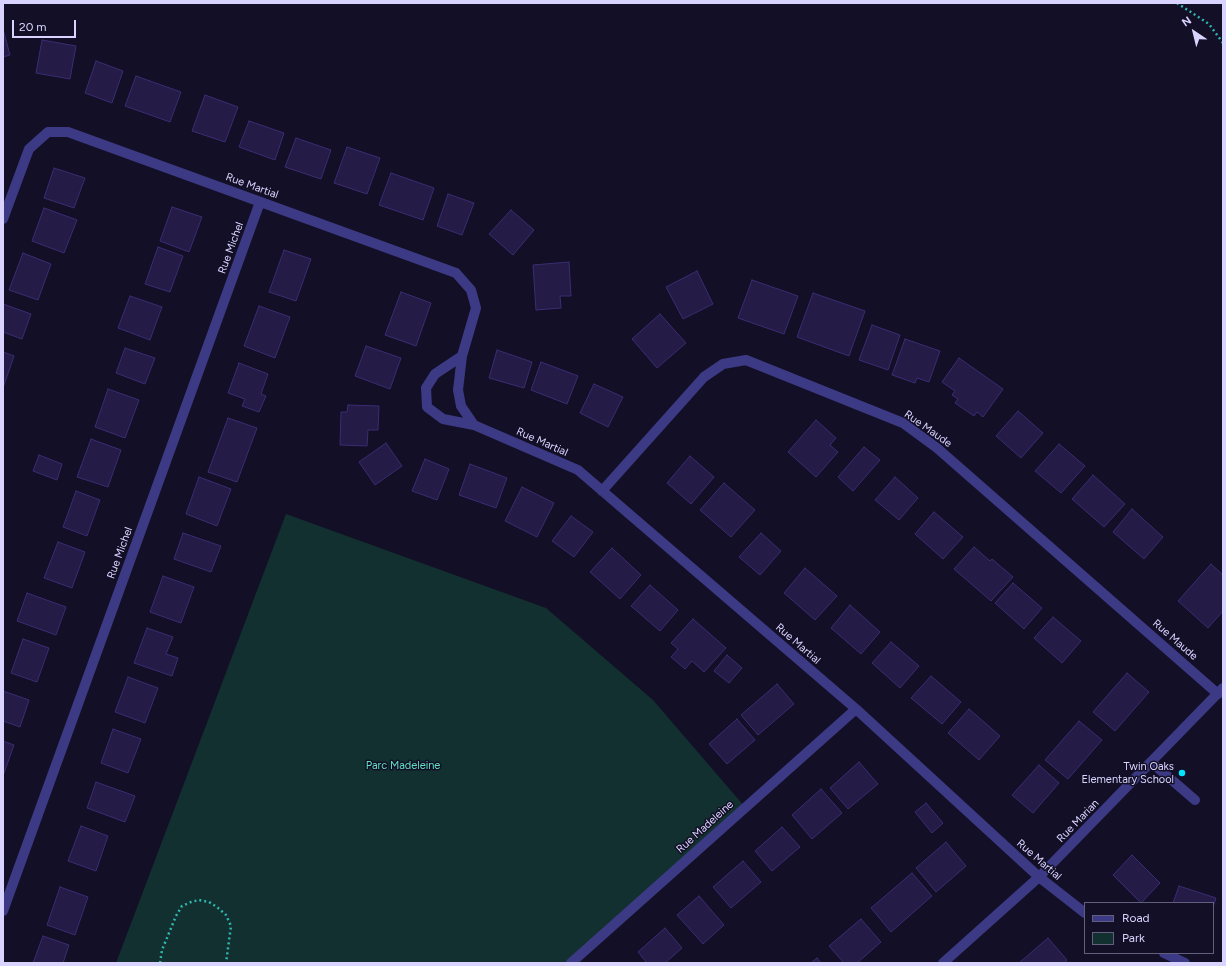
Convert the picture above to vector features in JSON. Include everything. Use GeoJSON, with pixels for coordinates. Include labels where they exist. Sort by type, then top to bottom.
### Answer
{"type":"FeatureCollection","features":[{"type":"Feature","properties":{"kind":"street","name":"Rue Martial"},"geometry":{"type":"LineString","coordinates":[[3,219],[29,149],[48,132],[68,132],[456,273],[470,290],[476,308],[462,356],[458,390],[461,406],[474,425]]}},
{"type":"Feature","properties":{"kind":"street","name":"Rue Michel"},"geometry":{"type":"LineString","coordinates":[[3,912],[260,202]]}},
{"type":"Feature","properties":{"kind":"street","name":"Rue Martial"},"geometry":{"type":"LineString","coordinates":[[462,356],[435,374],[426,388],[427,407],[443,419],[474,425],[578,470],[856,709],[1039,877],[1084,912]]}},
{"type":"Feature","properties":{"kind":"street","name":"Rue Maude"},"geometry":{"type":"LineString","coordinates":[[602,491],[704,377],[723,364],[746,360],[903,423],[937,448],[1221,691]]}},
{"type":"Feature","properties":{"kind":"street","name":"Rue Marian"},"geometry":{"type":"LineString","coordinates":[[943,963],[1039,877],[1221,691]]}},
{"type":"Feature","properties":{"kind":"street","name":"Rue Madeleine"},"geometry":{"type":"LineString","coordinates":[[570,963],[856,709]]}},
{"type":"Feature","properties":{"kind":"street"},"geometry":{"type":"LineString","coordinates":[[1151,762],[1195,800]]}},
{"type":"Feature","properties":{"kind":"street"},"geometry":{"type":"LineString","coordinates":[[1166,954],[1185,963]]}},
{"type":"Feature","properties":{"kind":"path"},"geometry":{"type":"LineString","coordinates":[[1177,3],[1209,24],[1223,44]]}},
{"type":"Feature","properties":{"kind":"path"},"geometry":{"type":"LineString","coordinates":[[160,963],[162,950],[176,916],[182,906],[199,900],[209,902],[217,907],[226,915],[231,926],[226,963]]}},
{"type":"Feature","properties":{"kind":"green space","name":"Parc Madeleine"},"geometry":{"type":"Polygon","coordinates":[[[286,514],[546,608],[653,700],[745,807],[571,963],[116,963],[286,514]]]}},
{"type":"Feature","properties":{"kind":"building"},"geometry":{"type":"Polygon","coordinates":[[[3,29],[10,55],[3,57],[3,29]]]}},
{"type":"Feature","properties":{"kind":"building"},"geometry":{"type":"Polygon","coordinates":[[[42,40],[76,46],[70,79],[36,73],[42,40]]]}},
{"type":"Feature","properties":{"kind":"building"},"geometry":{"type":"Polygon","coordinates":[[[96,61],[123,71],[112,103],[85,93],[96,61]]]}},
{"type":"Feature","properties":{"kind":"building"},"geometry":{"type":"Polygon","coordinates":[[[136,76],[181,92],[170,122],[125,106],[136,76]]]}},
{"type":"Feature","properties":{"kind":"building"},"geometry":{"type":"Polygon","coordinates":[[[205,95],[238,107],[225,142],[192,131],[205,95]]]}},
{"type":"Feature","properties":{"kind":"building"},"geometry":{"type":"Polygon","coordinates":[[[249,121],[284,133],[275,160],[239,147],[249,121]]]}},
{"type":"Feature","properties":{"kind":"building"},"geometry":{"type":"Polygon","coordinates":[[[296,138],[331,150],[321,179],[285,167],[296,138]]]}},
{"type":"Feature","properties":{"kind":"building"},"geometry":{"type":"Polygon","coordinates":[[[347,147],[380,158],[367,194],[334,183],[347,147]]]}},
{"type":"Feature","properties":{"kind":"building"},"geometry":{"type":"Polygon","coordinates":[[[54,168],[85,178],[74,208],[44,198],[54,168]]]}},
{"type":"Feature","properties":{"kind":"building"},"geometry":{"type":"Polygon","coordinates":[[[391,173],[434,188],[423,220],[379,205],[391,173]]]}},
{"type":"Feature","properties":{"kind":"building"},"geometry":{"type":"Polygon","coordinates":[[[448,194],[474,203],[462,235],[437,226],[448,194]]]}},
{"type":"Feature","properties":{"kind":"building"},"geometry":{"type":"Polygon","coordinates":[[[172,207],[202,217],[189,252],[160,241],[172,207]]]}},
{"type":"Feature","properties":{"kind":"building"},"geometry":{"type":"Polygon","coordinates":[[[44,208],[77,220],[64,253],[32,241],[44,208]]]}},
{"type":"Feature","properties":{"kind":"building"},"geometry":{"type":"Polygon","coordinates":[[[511,210],[534,230],[513,255],[489,234],[511,210]]]}},
{"type":"Feature","properties":{"kind":"building"},"geometry":{"type":"Polygon","coordinates":[[[158,247],[183,256],[170,292],[145,284],[158,247]]]}},
{"type":"Feature","properties":{"kind":"building"},"geometry":{"type":"Polygon","coordinates":[[[284,250],[311,259],[296,301],[269,292],[284,250]]]}},
{"type":"Feature","properties":{"kind":"building"},"geometry":{"type":"Polygon","coordinates":[[[23,253],[51,264],[38,300],[9,290],[23,253]]]}},
{"type":"Feature","properties":{"kind":"building"},"geometry":{"type":"Polygon","coordinates":[[[569,262],[571,296],[560,296],[561,308],[536,310],[533,265],[569,262]]]}},
{"type":"Feature","properties":{"kind":"building"},"geometry":{"type":"Polygon","coordinates":[[[697,271],[713,304],[683,319],[666,287],[697,271]]]}},
{"type":"Feature","properties":{"kind":"building"},"geometry":{"type":"Polygon","coordinates":[[[752,280],[798,296],[784,334],[738,318],[752,280]]]}},
{"type":"Feature","properties":{"kind":"building"},"geometry":{"type":"Polygon","coordinates":[[[401,292],[431,303],[416,346],[385,335],[401,292]]]}},
{"type":"Feature","properties":{"kind":"building"},"geometry":{"type":"Polygon","coordinates":[[[813,293],[865,311],[849,356],[797,337],[813,293]]]}},
{"type":"Feature","properties":{"kind":"building"},"geometry":{"type":"Polygon","coordinates":[[[130,296],[162,307],[150,340],[118,328],[130,296]]]}},
{"type":"Feature","properties":{"kind":"building"},"geometry":{"type":"Polygon","coordinates":[[[3,304],[31,314],[22,339],[3,332],[3,304]]]}},
{"type":"Feature","properties":{"kind":"building"},"geometry":{"type":"Polygon","coordinates":[[[259,306],[290,317],[275,358],[244,346],[259,306]]]}},
{"type":"Feature","properties":{"kind":"building"},"geometry":{"type":"Polygon","coordinates":[[[660,314],[686,343],[657,368],[632,339],[660,314]]]}},
{"type":"Feature","properties":{"kind":"building"},"geometry":{"type":"Polygon","coordinates":[[[872,325],[900,335],[888,370],[859,360],[872,325]]]}},
{"type":"Feature","properties":{"kind":"building"},"geometry":{"type":"Polygon","coordinates":[[[905,339],[940,351],[929,382],[917,378],[915,383],[892,375],[905,339]]]}},
{"type":"Feature","properties":{"kind":"building"},"geometry":{"type":"Polygon","coordinates":[[[366,346],[401,358],[390,389],[355,376],[366,346]]]}},
{"type":"Feature","properties":{"kind":"building"},"geometry":{"type":"Polygon","coordinates":[[[125,348],[155,358],[145,384],[116,373],[125,348]]]}},
{"type":"Feature","properties":{"kind":"building"},"geometry":{"type":"Polygon","coordinates":[[[497,350],[532,362],[524,388],[489,378],[497,350]]]}},
{"type":"Feature","properties":{"kind":"building"},"geometry":{"type":"Polygon","coordinates":[[[3,352],[14,356],[3,388],[3,352]]]}},
{"type":"Feature","properties":{"kind":"building"},"geometry":{"type":"Polygon","coordinates":[[[959,358],[1003,389],[983,417],[977,412],[974,416],[955,403],[958,399],[952,395],[955,391],[942,382],[959,358]]]}},
{"type":"Feature","properties":{"kind":"building"},"geometry":{"type":"Polygon","coordinates":[[[541,362],[578,376],[567,404],[531,390],[541,362]]]}},
{"type":"Feature","properties":{"kind":"building"},"geometry":{"type":"Polygon","coordinates":[[[239,363],[268,374],[261,394],[266,396],[259,412],[242,406],[245,399],[228,393],[239,363]]]}},
{"type":"Feature","properties":{"kind":"building"},"geometry":{"type":"Polygon","coordinates":[[[594,384],[623,397],[608,427],[580,413],[594,384]]]}},
{"type":"Feature","properties":{"kind":"building"},"geometry":{"type":"Polygon","coordinates":[[[108,389],[139,400],[125,438],[95,427],[108,389]]]}},
{"type":"Feature","properties":{"kind":"building"},"geometry":{"type":"Polygon","coordinates":[[[348,405],[379,406],[378,430],[368,430],[367,446],[340,445],[341,412],[347,412],[348,405]]]}},
{"type":"Feature","properties":{"kind":"building"},"geometry":{"type":"Polygon","coordinates":[[[1018,411],[1043,433],[1021,458],[996,436],[1018,411]]]}},
{"type":"Feature","properties":{"kind":"building"},"geometry":{"type":"Polygon","coordinates":[[[228,418],[257,428],[237,482],[208,472],[228,418]]]}},
{"type":"Feature","properties":{"kind":"building"},"geometry":{"type":"Polygon","coordinates":[[[816,420],[836,438],[830,445],[838,452],[816,477],[788,452],[816,420]]]}},
{"type":"Feature","properties":{"kind":"building"},"geometry":{"type":"Polygon","coordinates":[[[91,439],[121,450],[108,487],[77,477],[91,439]]]}},
{"type":"Feature","properties":{"kind":"building"},"geometry":{"type":"Polygon","coordinates":[[[386,443],[402,466],[375,485],[359,462],[386,443]]]}},
{"type":"Feature","properties":{"kind":"building"},"geometry":{"type":"Polygon","coordinates":[[[1059,444],[1085,466],[1061,493],[1035,471],[1059,444]]]}},
{"type":"Feature","properties":{"kind":"building"},"geometry":{"type":"Polygon","coordinates":[[[864,447],[880,460],[853,491],[838,477],[864,447]]]}},
{"type":"Feature","properties":{"kind":"building"},"geometry":{"type":"Polygon","coordinates":[[[39,455],[62,464],[57,480],[33,471],[39,455]]]}},
{"type":"Feature","properties":{"kind":"building"},"geometry":{"type":"Polygon","coordinates":[[[690,456],[714,477],[691,504],[667,483],[690,456]]]}},
{"type":"Feature","properties":{"kind":"building"},"geometry":{"type":"Polygon","coordinates":[[[425,459],[449,469],[437,500],[412,491],[425,459]]]}},
{"type":"Feature","properties":{"kind":"building"},"geometry":{"type":"Polygon","coordinates":[[[470,464],[507,478],[496,508],[459,495],[470,464]]]}},
{"type":"Feature","properties":{"kind":"building"},"geometry":{"type":"Polygon","coordinates":[[[1093,475],[1125,504],[1104,527],[1072,499],[1093,475]]]}},
{"type":"Feature","properties":{"kind":"building"},"geometry":{"type":"Polygon","coordinates":[[[199,477],[231,489],[217,526],[186,514],[199,477]]]}},
{"type":"Feature","properties":{"kind":"building"},"geometry":{"type":"Polygon","coordinates":[[[895,477],[918,498],[899,520],[875,500],[895,477]]]}},
{"type":"Feature","properties":{"kind":"building"},"geometry":{"type":"Polygon","coordinates":[[[724,483],[755,510],[731,537],[700,510],[724,483]]]}},
{"type":"Feature","properties":{"kind":"building"},"geometry":{"type":"Polygon","coordinates":[[[522,487],[554,503],[537,537],[505,521],[522,487]]]}},
{"type":"Feature","properties":{"kind":"building"},"geometry":{"type":"Polygon","coordinates":[[[76,491],[100,500],[87,536],[63,527],[76,491]]]}},
{"type":"Feature","properties":{"kind":"building"},"geometry":{"type":"Polygon","coordinates":[[[1132,509],[1163,537],[1144,559],[1113,532],[1132,509]]]}},
{"type":"Feature","properties":{"kind":"building"},"geometry":{"type":"Polygon","coordinates":[[[934,512],[963,537],[943,559],[915,534],[934,512]]]}},
{"type":"Feature","properties":{"kind":"building"},"geometry":{"type":"Polygon","coordinates":[[[571,516],[593,532],[574,557],[552,541],[571,516]]]}},
{"type":"Feature","properties":{"kind":"building"},"geometry":{"type":"Polygon","coordinates":[[[183,533],[221,546],[211,572],[174,559],[183,533]]]}},
{"type":"Feature","properties":{"kind":"building"},"geometry":{"type":"Polygon","coordinates":[[[761,533],[781,551],[760,575],[739,557],[761,533]]]}},
{"type":"Feature","properties":{"kind":"building"},"geometry":{"type":"Polygon","coordinates":[[[58,542],[85,552],[72,588],[44,578],[58,542]]]}},
{"type":"Feature","properties":{"kind":"building"},"geometry":{"type":"Polygon","coordinates":[[[974,547],[990,561],[992,559],[1013,577],[991,601],[954,569],[974,547]]]}},
{"type":"Feature","properties":{"kind":"building"},"geometry":{"type":"Polygon","coordinates":[[[612,548],[641,575],[620,599],[590,572],[612,548]]]}},
{"type":"Feature","properties":{"kind":"building"},"geometry":{"type":"Polygon","coordinates":[[[1211,564],[1223,575],[1223,611],[1208,628],[1178,601],[1211,564]]]}},
{"type":"Feature","properties":{"kind":"building"},"geometry":{"type":"Polygon","coordinates":[[[805,568],[837,596],[815,620],[784,593],[805,568]]]}},
{"type":"Feature","properties":{"kind":"building"},"geometry":{"type":"Polygon","coordinates":[[[163,576],[194,587],[181,623],[150,612],[163,576]]]}},
{"type":"Feature","properties":{"kind":"building"},"geometry":{"type":"Polygon","coordinates":[[[1013,583],[1042,608],[1024,629],[995,603],[1013,583]]]}},
{"type":"Feature","properties":{"kind":"building"},"geometry":{"type":"Polygon","coordinates":[[[650,585],[678,610],[660,631],[631,606],[650,585]]]}},
{"type":"Feature","properties":{"kind":"building"},"geometry":{"type":"Polygon","coordinates":[[[27,593],[66,607],[56,635],[17,621],[27,593]]]}},
{"type":"Feature","properties":{"kind":"building"},"geometry":{"type":"Polygon","coordinates":[[[850,605],[880,632],[861,654],[831,628],[850,605]]]}},
{"type":"Feature","properties":{"kind":"building"},"geometry":{"type":"Polygon","coordinates":[[[1053,617],[1081,641],[1062,663],[1034,638],[1053,617]]]}},
{"type":"Feature","properties":{"kind":"building"},"geometry":{"type":"Polygon","coordinates":[[[693,619],[726,648],[704,672],[692,661],[685,669],[671,657],[678,649],[671,643],[693,619]]]}},
{"type":"Feature","properties":{"kind":"building"},"geometry":{"type":"Polygon","coordinates":[[[147,628],[173,637],[166,654],[178,658],[172,676],[134,663],[147,628]]]}},
{"type":"Feature","properties":{"kind":"building"},"geometry":{"type":"Polygon","coordinates":[[[23,639],[49,648],[37,682],[11,673],[23,639]]]}},
{"type":"Feature","properties":{"kind":"building"},"geometry":{"type":"Polygon","coordinates":[[[891,642],[919,666],[900,688],[872,663],[891,642]]]}},
{"type":"Feature","properties":{"kind":"building"},"geometry":{"type":"Polygon","coordinates":[[[727,655],[742,668],[729,683],[714,671],[727,655]]]}},
{"type":"Feature","properties":{"kind":"building"},"geometry":{"type":"Polygon","coordinates":[[[1127,673],[1149,692],[1115,731],[1093,712],[1127,673]]]}},
{"type":"Feature","properties":{"kind":"building"},"geometry":{"type":"Polygon","coordinates":[[[931,676],[961,702],[942,724],[911,698],[931,676]]]}},
{"type":"Feature","properties":{"kind":"building"},"geometry":{"type":"Polygon","coordinates":[[[128,677],[158,688],[145,723],[115,712],[128,677]]]}},
{"type":"Feature","properties":{"kind":"building"},"geometry":{"type":"Polygon","coordinates":[[[777,684],[794,704],[758,735],[741,715],[777,684]]]}},
{"type":"Feature","properties":{"kind":"building"},"geometry":{"type":"Polygon","coordinates":[[[3,691],[29,700],[20,727],[3,721],[3,691]]]}},
{"type":"Feature","properties":{"kind":"building"},"geometry":{"type":"Polygon","coordinates":[[[969,709],[1000,736],[979,760],[948,733],[969,709]]]}},
{"type":"Feature","properties":{"kind":"building"},"geometry":{"type":"Polygon","coordinates":[[[737,719],[755,740],[727,764],[709,744],[737,719]]]}},
{"type":"Feature","properties":{"kind":"building"},"geometry":{"type":"Polygon","coordinates":[[[1079,721],[1102,740],[1068,779],[1045,760],[1079,721]]]}},
{"type":"Feature","properties":{"kind":"building"},"geometry":{"type":"Polygon","coordinates":[[[113,729],[141,739],[128,773],[101,763],[113,729]]]}},
{"type":"Feature","properties":{"kind":"building"},"geometry":{"type":"Polygon","coordinates":[[[3,741],[14,745],[3,776],[3,741]]]}},
{"type":"Feature","properties":{"kind":"building"},"geometry":{"type":"Polygon","coordinates":[[[859,762],[878,784],[848,809],[830,788],[859,762]]]}},
{"type":"Feature","properties":{"kind":"building"},"geometry":{"type":"Polygon","coordinates":[[[1039,765],[1059,783],[1033,813],[1012,795],[1039,765]]]}},
{"type":"Feature","properties":{"kind":"building"},"geometry":{"type":"Polygon","coordinates":[[[96,782],[135,796],[125,822],[87,808],[96,782]]]}},
{"type":"Feature","properties":{"kind":"building"},"geometry":{"type":"Polygon","coordinates":[[[821,789],[842,813],[812,839],[792,815],[821,789]]]}},
{"type":"Feature","properties":{"kind":"building"},"geometry":{"type":"Polygon","coordinates":[[[926,803],[943,823],[932,833],[915,812],[926,803]]]}},
{"type":"Feature","properties":{"kind":"building"},"geometry":{"type":"Polygon","coordinates":[[[81,826],[108,836],[96,871],[68,861],[81,826]]]}},
{"type":"Feature","properties":{"kind":"building"},"geometry":{"type":"Polygon","coordinates":[[[782,827],[800,847],[772,871],[755,851],[782,827]]]}},
{"type":"Feature","properties":{"kind":"building"},"geometry":{"type":"Polygon","coordinates":[[[946,842],[966,866],[936,892],[916,868],[946,842]]]}},
{"type":"Feature","properties":{"kind":"building"},"geometry":{"type":"Polygon","coordinates":[[[1132,855],[1160,883],[1142,902],[1140,902],[1113,875],[1132,855]]]}},
{"type":"Feature","properties":{"kind":"building"},"geometry":{"type":"Polygon","coordinates":[[[743,861],[761,882],[731,908],[713,887],[743,861]]]}},
{"type":"Feature","properties":{"kind":"building"},"geometry":{"type":"Polygon","coordinates":[[[912,873],[932,896],[891,932],[871,908],[912,873]]]}},
{"type":"Feature","properties":{"kind":"building"},"geometry":{"type":"Polygon","coordinates":[[[1179,886],[1216,898],[1214,904],[1214,902],[1173,902],[1179,886]]]}},
{"type":"Feature","properties":{"kind":"building"},"geometry":{"type":"Polygon","coordinates":[[[60,887],[88,897],[75,935],[47,925],[60,887]]]}},
{"type":"Feature","properties":{"kind":"building"},"geometry":{"type":"Polygon","coordinates":[[[699,896],[724,925],[703,944],[677,915],[699,896]]]}},
{"type":"Feature","properties":{"kind":"building"},"geometry":{"type":"Polygon","coordinates":[[[861,919],[881,942],[857,963],[844,963],[829,946],[861,919]]]}},
{"type":"Feature","properties":{"kind":"building"},"geometry":{"type":"Polygon","coordinates":[[[665,928],[682,948],[665,963],[647,963],[638,952],[665,928]]]}},
{"type":"Feature","properties":{"kind":"building"},"geometry":{"type":"Polygon","coordinates":[[[43,936],[69,945],[63,963],[33,963],[43,936]]]}},
{"type":"Feature","properties":{"kind":"building"},"geometry":{"type":"Polygon","coordinates":[[[1048,938],[1067,960],[1064,963],[1019,963],[1048,938]]]}},
{"type":"Feature","properties":{"kind":"building"},"geometry":{"type":"Polygon","coordinates":[[[817,958],[821,963],[811,963],[817,958]]]}},
{"type":"Feature","properties":{"kind":"place","name":"Twin Oaks Elementary School"},"geometry":{"type":"Point","coordinates":[1182,773]}}]}
